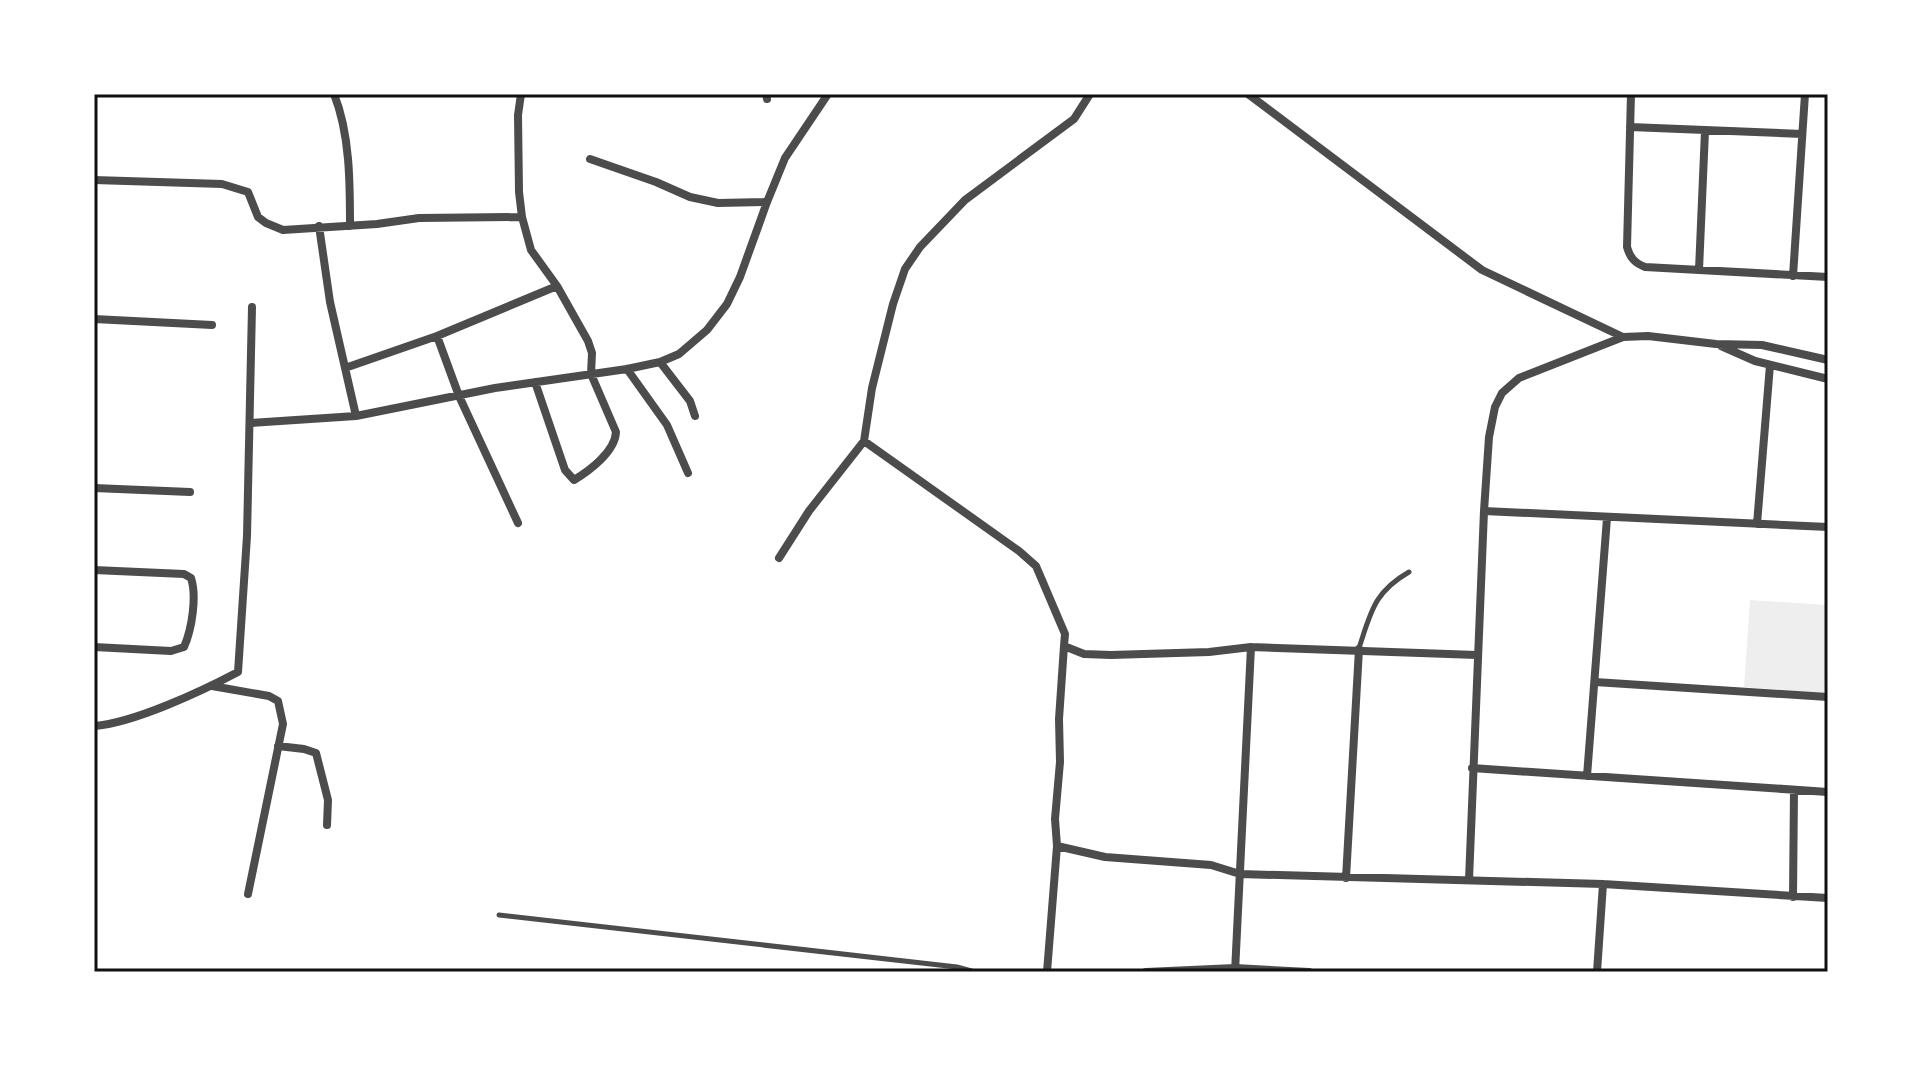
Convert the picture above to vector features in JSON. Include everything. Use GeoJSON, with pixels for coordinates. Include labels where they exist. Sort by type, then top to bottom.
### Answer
{"type":"FeatureCollection","features":[{"type":"Feature","properties":{"kind":"street"},"geometry":{"type":"LineString","coordinates":[[334,94],[339,108],[350,182],[350,226]]}},
{"type":"Feature","properties":{"kind":"street"},"geometry":{"type":"LineString","coordinates":[[521,94],[518,115],[522,217],[531,250],[557,286],[588,341],[592,353],[591,374],[616,432],[615,440],[602,457],[574,480],[565,470],[535,382]]}},
{"type":"Feature","properties":{"kind":"street"},"geometry":{"type":"LineString","coordinates":[[251,423],[356,416],[535,382],[627,369],[660,362],[679,354],[691,345],[727,304],[785,158],[828,94]]}},
{"type":"Feature","properties":{"kind":"street"},"geometry":{"type":"LineString","coordinates":[[779,558],[809,511],[864,441],[872,388],[905,269],[920,247],[965,200],[1074,119],[1090,94]]}},
{"type":"Feature","properties":{"kind":"street"},"geometry":{"type":"LineString","coordinates":[[1248,94],[1482,270],[1623,337]]}},
{"type":"Feature","properties":{"kind":"street"},"geometry":{"type":"LineString","coordinates":[[1631,94],[1626,229],[1630,256],[1645,267],[1828,277]]}},
{"type":"Feature","properties":{"kind":"street"},"geometry":{"type":"LineString","coordinates":[[1793,276],[1805,94]]}},
{"type":"Feature","properties":{"kind":"street"},"geometry":{"type":"LineString","coordinates":[[1630,127],[1802,134]]}},
{"type":"Feature","properties":{"kind":"street"},"geometry":{"type":"LineString","coordinates":[[1699,270],[1705,131]]}},
{"type":"Feature","properties":{"kind":"street"},"geometry":{"type":"LineString","coordinates":[[590,159],[690,197],[729,204],[767,202]]}},
{"type":"Feature","properties":{"kind":"street"},"geometry":{"type":"LineString","coordinates":[[94,180],[222,184],[248,192],[258,217],[283,230],[419,218],[522,217]]}},
{"type":"Feature","properties":{"kind":"street"},"geometry":{"type":"LineString","coordinates":[[319,226],[330,302],[356,416]]}},
{"type":"Feature","properties":{"kind":"street"},"geometry":{"type":"LineString","coordinates":[[345,368],[437,336],[557,286]]}},
{"type":"Feature","properties":{"kind":"street"},"geometry":{"type":"LineString","coordinates":[[94,726],[108,725],[212,686],[238,672],[251,423],[252,307]]}},
{"type":"Feature","properties":{"kind":"street"},"geometry":{"type":"LineString","coordinates":[[94,319],[212,325]]}},
{"type":"Feature","properties":{"kind":"street"},"geometry":{"type":"LineString","coordinates":[[437,336],[459,396],[518,523]]}},
{"type":"Feature","properties":{"kind":"street"},"geometry":{"type":"LineString","coordinates":[[1469,880],[1489,437],[1495,407],[1502,393],[1519,378],[1623,337],[1648,336],[1716,344],[1762,345],[1828,360]]}},
{"type":"Feature","properties":{"kind":"street"},"geometry":{"type":"LineString","coordinates":[[1716,344],[1770,365],[1828,379]]}},
{"type":"Feature","properties":{"kind":"street"},"geometry":{"type":"LineString","coordinates":[[660,362],[690,401],[695,416]]}},
{"type":"Feature","properties":{"kind":"street"},"geometry":{"type":"LineString","coordinates":[[1757,524],[1770,365]]}},
{"type":"Feature","properties":{"kind":"street"},"geometry":{"type":"LineString","coordinates":[[627,369],[667,425],[688,473]]}},
{"type":"Feature","properties":{"kind":"street"},"geometry":{"type":"LineString","coordinates":[[864,441],[1036,566],[1065,634],[1055,819],[1057,846],[1047,972]]}},
{"type":"Feature","properties":{"kind":"street"},"geometry":{"type":"LineString","coordinates":[[94,488],[190,492]]}},
{"type":"Feature","properties":{"kind":"street"},"geometry":{"type":"LineString","coordinates":[[1484,511],[1828,527]]}},
{"type":"Feature","properties":{"kind":"street"},"geometry":{"type":"LineString","coordinates":[[1587,776],[1607,518]]}},
{"type":"Feature","properties":{"kind":"street"},"geometry":{"type":"LineString","coordinates":[[94,570],[184,574],[191,578],[193,586],[189,637],[184,647],[171,651],[94,647]]}},
{"type":"Feature","properties":{"kind":"street"},"geometry":{"type":"LineString","coordinates":[[1064,646],[1084,654],[1111,655],[1209,652],[1251,647],[1477,655]]}},
{"type":"Feature","properties":{"kind":"street"},"geometry":{"type":"LineString","coordinates":[[1235,970],[1251,647]]}},
{"type":"Feature","properties":{"kind":"street"},"geometry":{"type":"LineString","coordinates":[[1346,878],[1359,649]]}},
{"type":"Feature","properties":{"kind":"street"},"geometry":{"type":"LineString","coordinates":[[1595,682],[1828,697]]}},
{"type":"Feature","properties":{"kind":"street"},"geometry":{"type":"LineString","coordinates":[[212,686],[269,696],[278,701],[283,724],[248,894]]}},
{"type":"Feature","properties":{"kind":"street"},"geometry":{"type":"LineString","coordinates":[[278,746],[316,753],[328,800],[327,825]]}},
{"type":"Feature","properties":{"kind":"street"},"geometry":{"type":"LineString","coordinates":[[1472,768],[1828,792]]}},
{"type":"Feature","properties":{"kind":"street"},"geometry":{"type":"LineString","coordinates":[[1793,897],[1794,790]]}},
{"type":"Feature","properties":{"kind":"street"},"geometry":{"type":"LineString","coordinates":[[1057,846],[1105,857],[1211,865],[1240,874],[1603,884],[1828,898]]}},
{"type":"Feature","properties":{"kind":"street"},"geometry":{"type":"LineString","coordinates":[[1597,972],[1603,884]]}},
{"type":"Feature","properties":{"kind":"street"},"geometry":{"type":"LineString","coordinates":[[1146,972],[1309,972]]}},
{"type":"Feature","properties":{"kind":"lane"},"geometry":{"type":"LineString","coordinates":[[1359,649],[1373,605],[1391,582],[1409,572]]}},
{"type":"Feature","properties":{"kind":"lane"},"geometry":{"type":"LineString","coordinates":[[499,915],[957,967],[975,972]]}},
{"type":"Feature","properties":{"kind":"shaded area"},"geometry":{"type":"Polygon","coordinates":[[[1750,600],[1828,605],[1824,693],[1744,687],[1750,600]]]}}]}
